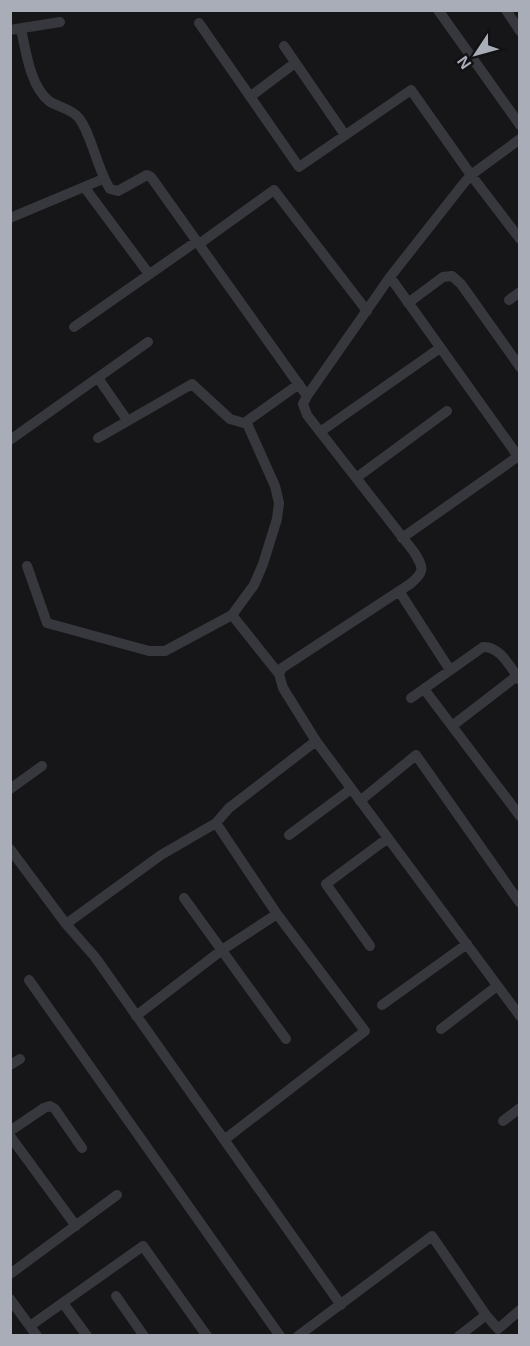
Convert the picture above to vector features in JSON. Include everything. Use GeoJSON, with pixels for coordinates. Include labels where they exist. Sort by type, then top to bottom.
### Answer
{"type":"FeatureCollection","features":[{"type":"Feature","properties":{"kind":"street"},"geometry":{"type":"LineString","coordinates":[[438,10],[519,125]]}},
{"type":"Feature","properties":{"kind":"street"},"geometry":{"type":"LineString","coordinates":[[506,10],[519,30]]}},
{"type":"Feature","properties":{"kind":"street"},"geometry":{"type":"LineString","coordinates":[[60,22],[16,29],[36,83],[44,96],[77,117],[89,140],[103,179],[110,189],[118,191],[140,178],[151,177],[307,396]]}},
{"type":"Feature","properties":{"kind":"street"},"geometry":{"type":"LineString","coordinates":[[199,23],[298,166],[411,90],[471,175],[516,226],[519,239]]}},
{"type":"Feature","properties":{"kind":"street"},"geometry":{"type":"LineString","coordinates":[[284,46],[345,135]]}},
{"type":"Feature","properties":{"kind":"street"},"geometry":{"type":"LineString","coordinates":[[251,96],[295,63]]}},
{"type":"Feature","properties":{"kind":"street"},"geometry":{"type":"LineString","coordinates":[[279,674],[282,668],[420,576],[422,570],[422,564],[307,415],[303,404],[390,277],[471,175],[519,139]]}},
{"type":"Feature","properties":{"kind":"street"},"geometry":{"type":"LineString","coordinates":[[10,219],[103,179]]}},
{"type":"Feature","properties":{"kind":"street"},"geometry":{"type":"LineString","coordinates":[[85,188],[149,274]]}},
{"type":"Feature","properties":{"kind":"street"},"geometry":{"type":"LineString","coordinates":[[74,327],[274,190],[367,311]]}},
{"type":"Feature","properties":{"kind":"street"},"geometry":{"type":"LineString","coordinates":[[408,303],[443,277],[452,276],[461,284],[519,367]]}},
{"type":"Feature","properties":{"kind":"street"},"geometry":{"type":"LineString","coordinates":[[390,277],[519,457],[402,538]]}},
{"type":"Feature","properties":{"kind":"street"},"geometry":{"type":"LineString","coordinates":[[509,300],[519,292]]}},
{"type":"Feature","properties":{"kind":"street"},"geometry":{"type":"LineString","coordinates":[[12,436],[148,342]]}},
{"type":"Feature","properties":{"kind":"street"},"geometry":{"type":"LineString","coordinates":[[320,432],[440,348]]}},
{"type":"Feature","properties":{"kind":"street"},"geometry":{"type":"LineString","coordinates":[[98,378],[127,420]]}},
{"type":"Feature","properties":{"kind":"street"},"geometry":{"type":"LineString","coordinates":[[27,566],[46,623],[149,651],[165,651],[232,615],[254,585],[263,564],[279,503],[275,486],[247,424],[230,419],[192,384],[98,438]]}},
{"type":"Feature","properties":{"kind":"street"},"geometry":{"type":"LineString","coordinates":[[247,424],[249,419],[299,384]]}},
{"type":"Feature","properties":{"kind":"street"},"geometry":{"type":"LineString","coordinates":[[356,478],[447,411]]}},
{"type":"Feature","properties":{"kind":"street"},"geometry":{"type":"LineString","coordinates":[[399,591],[450,670]]}},
{"type":"Feature","properties":{"kind":"street"},"geometry":{"type":"LineString","coordinates":[[232,615],[279,674],[283,688],[316,741],[519,1016]]}},
{"type":"Feature","properties":{"kind":"street"},"geometry":{"type":"LineString","coordinates":[[411,698],[478,650],[489,647],[500,654],[518,678],[452,726]]}},
{"type":"Feature","properties":{"kind":"street"},"geometry":{"type":"LineString","coordinates":[[424,689],[515,802],[519,816]]}},
{"type":"Feature","properties":{"kind":"street"},"geometry":{"type":"LineString","coordinates":[[66,924],[161,855],[216,823],[229,808],[316,741]]}},
{"type":"Feature","properties":{"kind":"street"},"geometry":{"type":"LineString","coordinates":[[360,801],[416,755],[519,903]]}},
{"type":"Feature","properties":{"kind":"street"},"geometry":{"type":"LineString","coordinates":[[10,789],[42,766]]}},
{"type":"Feature","properties":{"kind":"street"},"geometry":{"type":"LineString","coordinates":[[289,835],[351,789]]}},
{"type":"Feature","properties":{"kind":"street"},"geometry":{"type":"LineString","coordinates":[[216,823],[277,914],[365,1031],[224,1140]]}},
{"type":"Feature","properties":{"kind":"street"},"geometry":{"type":"LineString","coordinates":[[370,946],[326,884],[388,838]]}},
{"type":"Feature","properties":{"kind":"street"},"geometry":{"type":"LineString","coordinates":[[10,849],[14,861],[95,957],[341,1305]]}},
{"type":"Feature","properties":{"kind":"street"},"geometry":{"type":"LineString","coordinates":[[184,898],[286,1040]]}},
{"type":"Feature","properties":{"kind":"street"},"geometry":{"type":"LineString","coordinates":[[136,1016],[222,950],[277,914]]}},
{"type":"Feature","properties":{"kind":"street"},"geometry":{"type":"LineString","coordinates":[[382,1005],[467,944]]}},
{"type":"Feature","properties":{"kind":"street"},"geometry":{"type":"LineString","coordinates":[[29,980],[280,1335]]}},
{"type":"Feature","properties":{"kind":"street"},"geometry":{"type":"LineString","coordinates":[[441,1029],[497,986]]}},
{"type":"Feature","properties":{"kind":"street"},"geometry":{"type":"LineString","coordinates":[[10,1131],[50,1106],[55,1109],[82,1148]]}},
{"type":"Feature","properties":{"kind":"street"},"geometry":{"type":"LineString","coordinates":[[503,1121],[519,1108]]}},
{"type":"Feature","properties":{"kind":"street"},"geometry":{"type":"LineString","coordinates":[[10,1136],[76,1226]]}},
{"type":"Feature","properties":{"kind":"street"},"geometry":{"type":"LineString","coordinates":[[10,1274],[117,1195]]}},
{"type":"Feature","properties":{"kind":"street"},"geometry":{"type":"LineString","coordinates":[[298,1335],[432,1236],[486,1315],[501,1332],[519,1310]]}},
{"type":"Feature","properties":{"kind":"street"},"geometry":{"type":"LineString","coordinates":[[10,1299],[34,1331],[63,1303],[143,1246],[207,1335]]}},
{"type":"Feature","properties":{"kind":"street"},"geometry":{"type":"LineString","coordinates":[[116,1296],[144,1335]]}},
{"type":"Feature","properties":{"kind":"street"},"geometry":{"type":"LineString","coordinates":[[63,1303],[87,1335]]}},
{"type":"Feature","properties":{"kind":"street"},"geometry":{"type":"LineString","coordinates":[[459,1335],[486,1315]]}}]}
